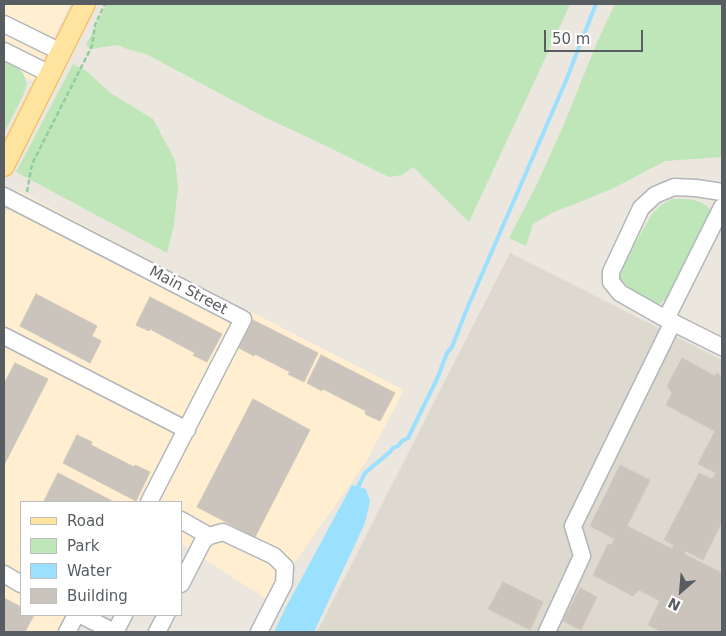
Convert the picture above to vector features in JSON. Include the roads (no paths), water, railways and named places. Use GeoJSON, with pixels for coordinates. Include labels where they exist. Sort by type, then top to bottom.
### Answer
{"type":"FeatureCollection","features":[{"type":"Feature","properties":{"kind":"main road"},"geometry":{"type":"LineString","coordinates":[[4,166],[85,4]]}},
{"type":"Feature","properties":{"kind":"street"},"geometry":{"type":"LineString","coordinates":[[4,24],[61,52]]}},
{"type":"Feature","properties":{"kind":"street"},"geometry":{"type":"LineString","coordinates":[[4,51],[50,74]]}},
{"type":"Feature","properties":{"kind":"street"},"geometry":{"type":"LineString","coordinates":[[722,192],[674,187],[655,195],[642,208],[611,272],[611,282],[620,294],[722,347]]}},
{"type":"Feature","properties":{"kind":"street","name":"Main Street"},"geometry":{"type":"LineString","coordinates":[[4,196],[243,319],[150,501]]}},
{"type":"Feature","properties":{"kind":"street"},"geometry":{"type":"LineString","coordinates":[[547,632],[582,556],[572,526],[722,207]]}},
{"type":"Feature","properties":{"kind":"street"},"geometry":{"type":"LineString","coordinates":[[4,336],[187,430]]}},
{"type":"Feature","properties":{"kind":"street"},"geometry":{"type":"LineString","coordinates":[[182,521],[209,536]]}},
{"type":"Feature","properties":{"kind":"street"},"geometry":{"type":"LineString","coordinates":[[182,582],[204,541],[209,536],[223,532],[274,556],[284,566],[284,583],[259,632]]}},
{"type":"Feature","properties":{"kind":"street"},"geometry":{"type":"LineString","coordinates":[[4,574],[20,583]]}},
{"type":"Feature","properties":{"kind":"street"},"geometry":{"type":"LineString","coordinates":[[67,632],[75,616]]}},
{"type":"Feature","properties":{"kind":"street"},"geometry":{"type":"LineString","coordinates":[[83,616],[114,632],[123,616]]}},
{"type":"Feature","properties":{"kind":"street"},"geometry":{"type":"LineString","coordinates":[[157,632],[165,616]]}},
{"type":"Feature","properties":{"kind":"water"},"geometry":{"type":"Polygon","coordinates":[[[352,485],[366,489],[370,501],[365,523],[314,632],[274,632],[285,609],[352,485]]]}},
{"type":"Feature","properties":{"kind":"waterway"},"geometry":{"type":"LineString","coordinates":[[356,491],[365,473],[393,448],[408,438],[437,379],[447,353],[452,347],[565,83],[596,4]]}}]}
